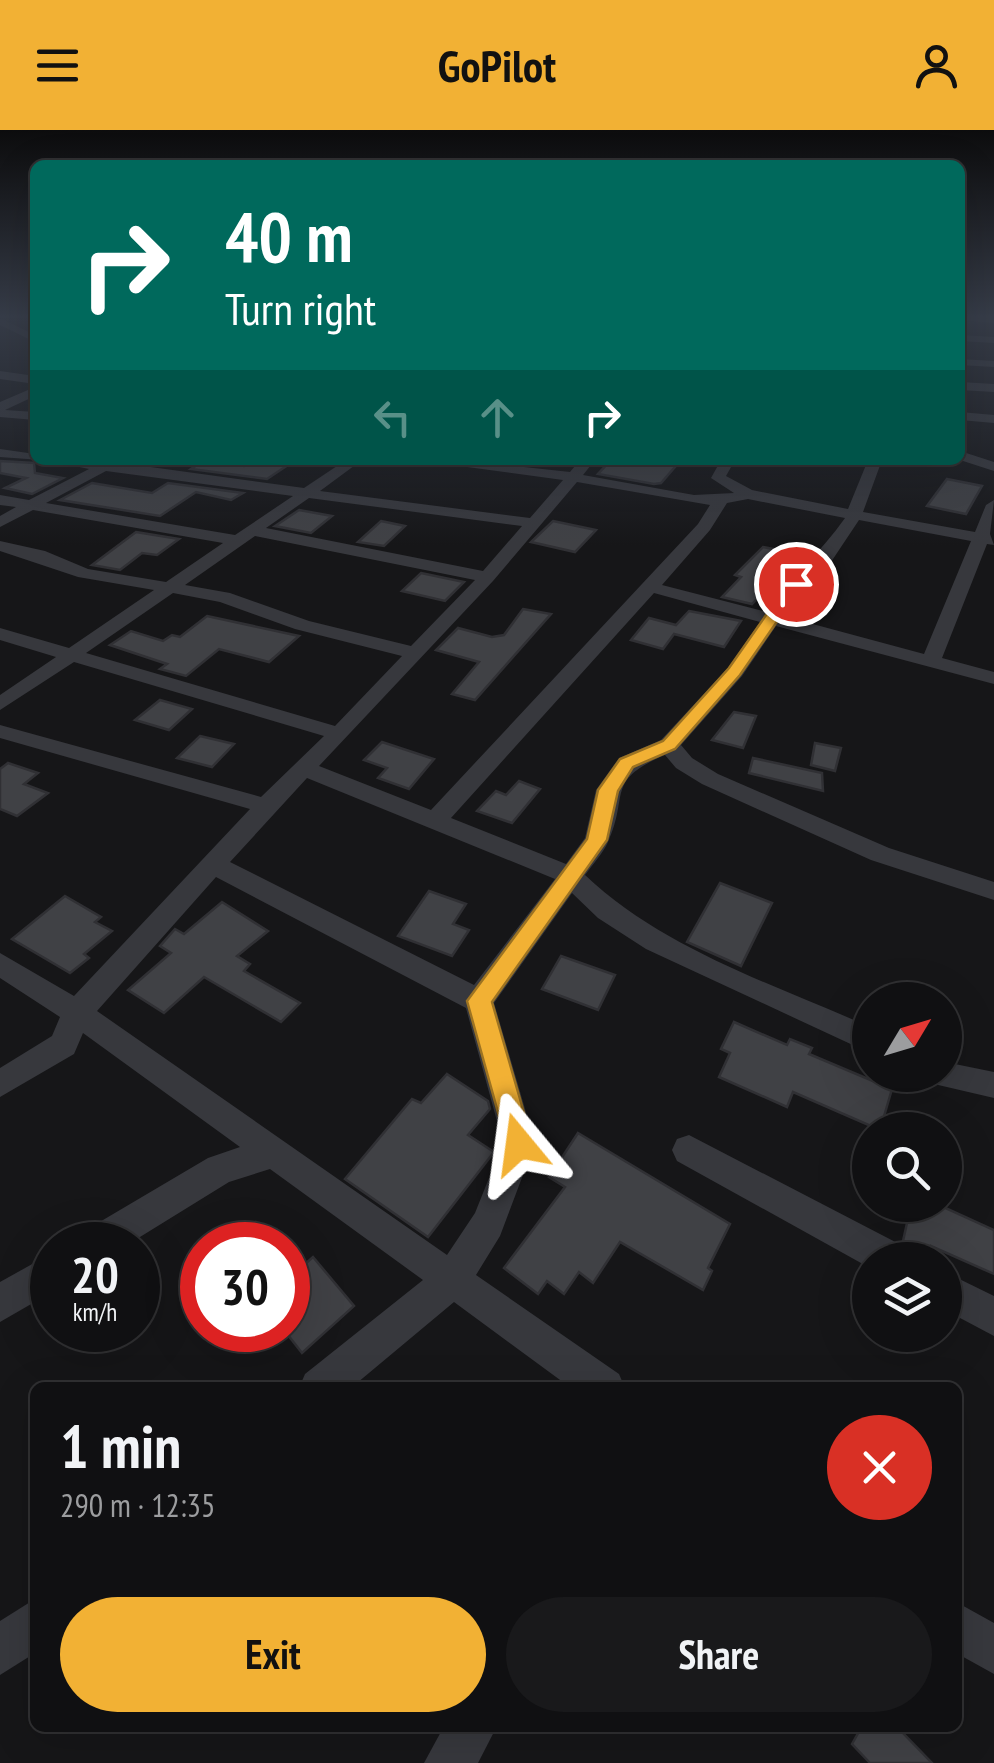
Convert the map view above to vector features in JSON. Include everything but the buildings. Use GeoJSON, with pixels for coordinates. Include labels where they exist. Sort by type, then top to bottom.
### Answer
{"type":"FeatureCollection","features":[{"type":"Feature","properties":{"kind":"street"},"geometry":{"type":"LineString","coordinates":[[0,410],[30,394]]}},
{"type":"Feature","properties":{"kind":"street"},"geometry":{"type":"LineString","coordinates":[[0,410],[30,415]]}},
{"type":"Feature","properties":{"kind":"street"},"geometry":{"type":"LineString","coordinates":[[965,416],[994,419]]}},
{"type":"Feature","properties":{"kind":"street"},"geometry":{"type":"LineString","coordinates":[[965,447],[994,450]]}},
{"type":"Feature","properties":{"kind":"street"},"geometry":{"type":"LineString","coordinates":[[0,453],[30,457]]}},
{"type":"Feature","properties":{"kind":"street"},"geometry":{"type":"LineString","coordinates":[[965,456],[994,466]]}},
{"type":"Feature","properties":{"kind":"street"},"geometry":{"type":"LineString","coordinates":[[0,522],[107,465]]}},
{"type":"Feature","properties":{"kind":"street"},"geometry":{"type":"LineString","coordinates":[[124,465],[310,494],[533,522]]}},
{"type":"Feature","properties":{"kind":"street"},"geometry":{"type":"LineString","coordinates":[[0,704],[348,465]]}},
{"type":"Feature","properties":{"kind":"street"},"geometry":{"type":"LineString","coordinates":[[466,465],[572,477],[694,500],[748,494]]}},
{"type":"Feature","properties":{"kind":"street"},"geometry":{"type":"LineString","coordinates":[[0,1084],[63,1045],[78,1013],[266,806],[487,577],[583,465]]}},
{"type":"Feature","properties":{"kind":"street"},"geometry":{"type":"LineString","coordinates":[[725,465],[718,478],[748,494],[987,538]]}},
{"type":"Feature","properties":{"kind":"street"},"geometry":{"type":"LineString","coordinates":[[479,1001],[597,840],[608,790],[627,763],[669,745],[734,672],[769,618],[796,584],[821,564],[856,515],[873,465]]}},
{"type":"Feature","properties":{"kind":"street"},"geometry":{"type":"LineString","coordinates":[[0,500],[242,535],[487,577]]}},
{"type":"Feature","properties":{"kind":"street"},"geometry":{"type":"LineString","coordinates":[[434,821],[650,588],[704,527],[721,500]]}},
{"type":"Feature","properties":{"kind":"street"},"geometry":{"type":"LineString","coordinates":[[931,661],[987,538],[994,505]]}},
{"type":"Feature","properties":{"kind":"street"},"geometry":{"type":"LineString","coordinates":[[0,546],[39,555],[84,573],[224,597],[302,624],[414,653]]}},
{"type":"Feature","properties":{"kind":"street"},"geometry":{"type":"LineString","coordinates":[[650,588],[994,678]]}},
{"type":"Feature","properties":{"kind":"street"},"geometry":{"type":"LineString","coordinates":[[0,634],[339,734]]}},
{"type":"Feature","properties":{"kind":"street"},"geometry":{"type":"LineString","coordinates":[[0,731],[266,806]]}},
{"type":"Feature","properties":{"kind":"street"},"geometry":{"type":"LineString","coordinates":[[669,745],[684,763],[710,779],[880,854],[994,892]]}},
{"type":"Feature","properties":{"kind":"street"},"geometry":{"type":"LineString","coordinates":[[303,768],[570,875],[607,911],[656,942],[852,1033]]}},
{"type":"Feature","properties":{"kind":"street"},"geometry":{"type":"LineString","coordinates":[[214,864],[479,1001],[519,1144],[488,1224],[452,1280],[325,1382]]}},
{"type":"Feature","properties":{"kind":"street"},"geometry":{"type":"LineString","coordinates":[[0,964],[78,1013],[596,1382]]}},
{"type":"Feature","properties":{"kind":"street"},"geometry":{"type":"LineString","coordinates":[[962,1078],[994,1085]]}},
{"type":"Feature","properties":{"kind":"street"},"geometry":{"type":"LineString","coordinates":[[690,1150],[859,1242]]}},
{"type":"Feature","properties":{"kind":"street"},"geometry":{"type":"LineString","coordinates":[[132,1222],[220,1169],[272,1153]]}},
{"type":"Feature","properties":{"kind":"street"},"geometry":{"type":"LineString","coordinates":[[0,1304],[30,1285]]}},
{"type":"Feature","properties":{"kind":"street"},"geometry":{"type":"LineString","coordinates":[[962,1300],[994,1318]]}},
{"type":"Feature","properties":{"kind":"street"},"geometry":{"type":"LineString","coordinates":[[0,1652],[30,1626]]}},
{"type":"Feature","properties":{"kind":"street"},"geometry":{"type":"LineString","coordinates":[[962,1629],[994,1651]]}},
{"type":"Feature","properties":{"kind":"street"},"geometry":{"type":"LineString","coordinates":[[449,1763],[468,1732]]}},
{"type":"Feature","properties":{"kind":"route"},"geometry":{"type":"LineString","coordinates":[[519,1144],[479,1001],[597,840],[606,814],[608,790],[627,763],[669,745],[734,672],[796,584]]}}]}
